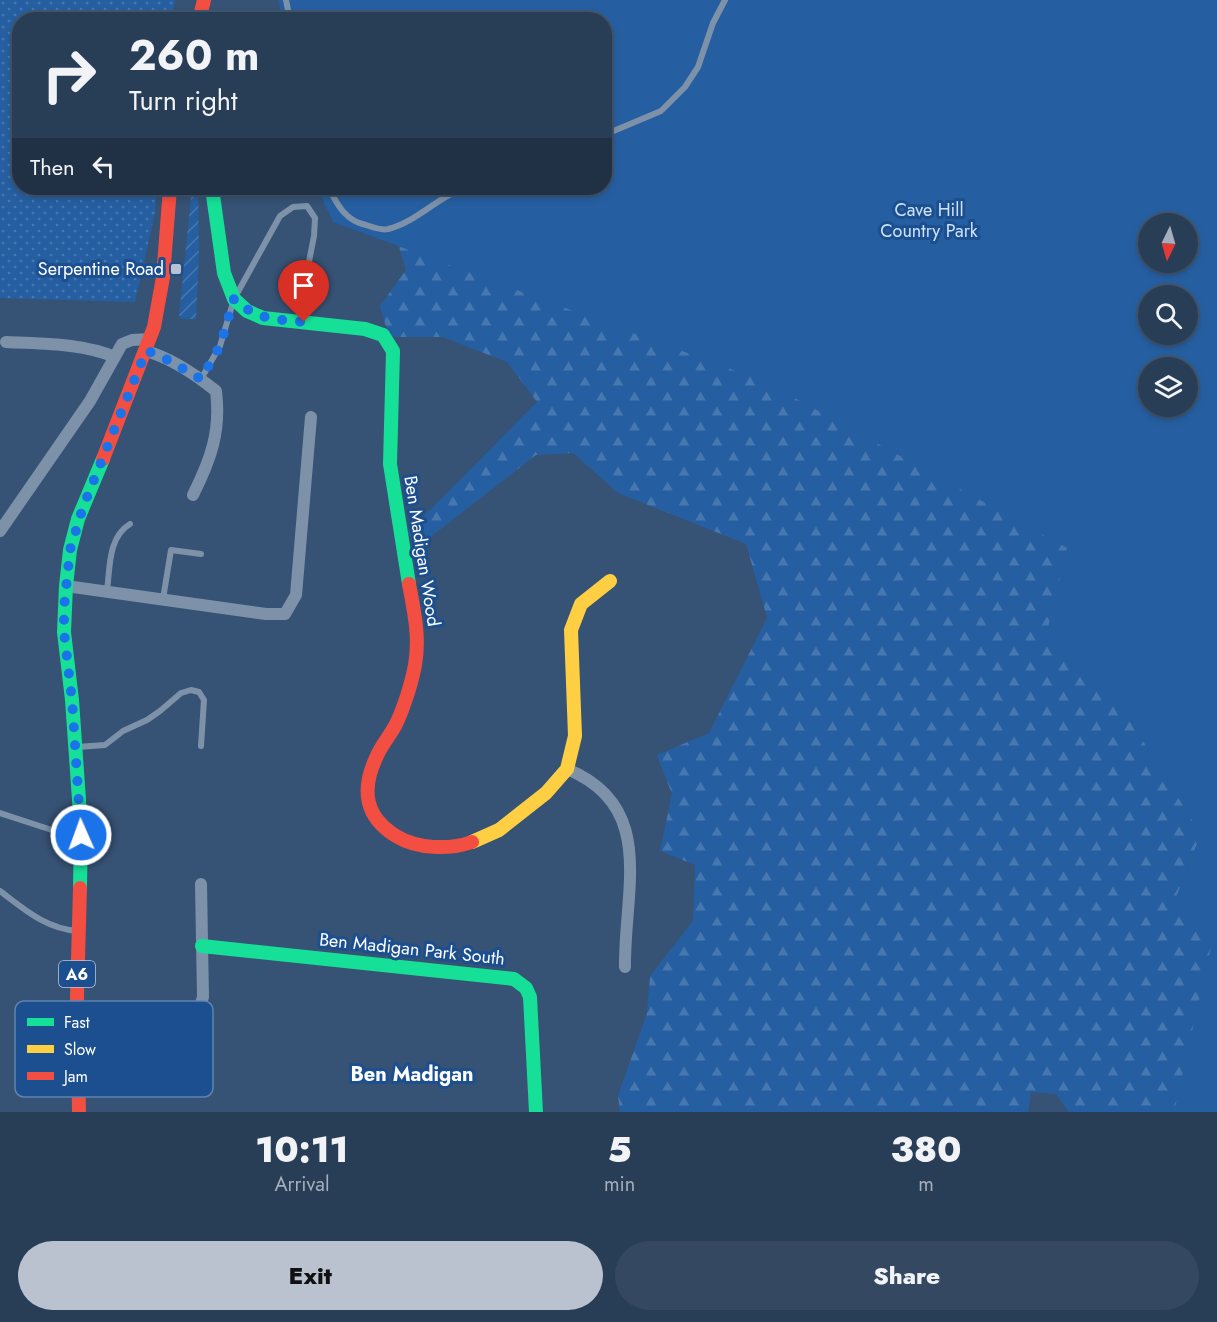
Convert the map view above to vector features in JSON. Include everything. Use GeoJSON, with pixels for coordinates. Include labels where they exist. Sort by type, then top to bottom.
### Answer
{"type":"FeatureCollection","features":[{"type":"Feature","properties":{"kind":"street","name":"A6"},"geometry":{"type":"LineString","coordinates":[[77,1001],[81,835],[76,747],[64,632],[66,585],[70,550],[78,519],[154,327],[163,277],[169,195]]}},
{"type":"Feature","properties":{"kind":"street"},"geometry":{"type":"LineString","coordinates":[[213,195],[224,273],[234,299]]}},
{"type":"Feature","properties":{"kind":"street","name":"Ben Madigan Wood"},"geometry":{"type":"LineString","coordinates":[[234,299],[247,311],[263,318],[365,329],[383,335],[393,351],[390,464],[418,632],[415,666],[397,722],[376,757],[367,783],[369,808],[383,827],[399,838],[419,845],[444,847],[469,843],[499,830],[546,793],[567,769],[575,736],[571,630],[581,604],[610,581]]}},
{"type":"Feature","properties":{"kind":"street"},"geometry":{"type":"LineString","coordinates":[[1,526],[72,428],[122,344],[132,340],[148,345],[157,354],[201,379],[216,391],[217,431],[208,465],[193,495]]}},
{"type":"Feature","properties":{"kind":"street"},"geometry":{"type":"LineString","coordinates":[[6,342],[77,346],[115,357]]}},
{"type":"Feature","properties":{"kind":"street"},"geometry":{"type":"LineString","coordinates":[[66,585],[266,614],[285,614],[296,595],[311,417]]}},
{"type":"Feature","properties":{"kind":"street"},"geometry":{"type":"LineString","coordinates":[[567,769],[587,777],[605,793],[619,810],[625,826],[629,854],[625,967]]}},
{"type":"Feature","properties":{"kind":"street"},"geometry":{"type":"LineString","coordinates":[[201,884],[202,1001]]}},
{"type":"Feature","properties":{"kind":"street","name":"Ben Madigan Park South"},"geometry":{"type":"LineString","coordinates":[[202,946],[514,979],[526,988],[530,997],[536,1112]]}},
{"type":"Feature","properties":{"kind":"street","name":"A6"},"geometry":{"type":"LineString","coordinates":[[78,1097],[79,1112]]}},
{"type":"Feature","properties":{"kind":"lane"},"geometry":{"type":"LineString","coordinates":[[612,132],[661,111],[685,87],[699,67],[713,23],[725,0]]}},
{"type":"Feature","properties":{"kind":"lane"},"geometry":{"type":"LineString","coordinates":[[332,195],[337,204],[354,223],[387,230],[415,217],[448,195]]}},
{"type":"Feature","properties":{"kind":"lane"},"geometry":{"type":"LineString","coordinates":[[201,379],[220,346],[234,299],[280,216],[293,207],[307,206],[315,218],[315,236],[306,277]]}},
{"type":"Feature","properties":{"kind":"lane"},"geometry":{"type":"LineString","coordinates":[[107,591],[114,543],[120,530],[130,524]]}},
{"type":"Feature","properties":{"kind":"lane"},"geometry":{"type":"LineString","coordinates":[[163,599],[171,550],[201,554]]}},
{"type":"Feature","properties":{"kind":"lane"},"geometry":{"type":"LineString","coordinates":[[76,747],[105,745],[123,730],[147,720],[181,693],[190,690],[199,692],[204,700],[201,746]]}},
{"type":"Feature","properties":{"kind":"lane"},"geometry":{"type":"LineString","coordinates":[[0,813],[54,831],[81,835]]}},
{"type":"Feature","properties":{"kind":"lane"},"geometry":{"type":"LineString","coordinates":[[0,891],[45,923],[63,930],[78,931]]}},
{"type":"Feature","properties":{"kind":"green space"},"geometry":{"type":"Polygon","coordinates":[[[0,0],[175,0],[173,12],[12,12],[12,195],[156,195],[155,213],[135,302],[0,298],[0,0]]]}},
{"type":"Feature","properties":{"kind":"green space","name":"Cave Hill Country Park"},"geometry":{"type":"Polygon","coordinates":[[[279,0],[1217,0],[1217,1112],[1174,1112],[1213,938],[1172,908],[1201,834],[1124,710],[1045,640],[1067,548],[766,382],[333,222],[320,195],[612,195],[612,12],[280,12],[279,0]]]}},
{"type":"Feature","properties":{"kind":"green space"},"geometry":{"type":"Polygon","coordinates":[[[1217,0],[1217,566],[1045,640],[1124,710],[1201,834],[1172,908],[1217,916],[1217,1112],[1069,1112],[1056,1094],[1031,1092],[1028,1112],[620,1112],[618,1096],[647,1013],[650,976],[693,921],[695,865],[660,851],[672,794],[657,755],[709,733],[767,618],[746,544],[618,493],[573,453],[536,455],[420,545],[407,533],[537,402],[507,362],[443,337],[389,337],[380,306],[406,270],[387,207],[524,195],[612,195],[612,20],[1217,0]]]}},
{"type":"Feature","properties":{"kind":"green space"},"geometry":{"type":"Polygon","coordinates":[[[191,195],[198,195],[199,256],[196,319],[181,319],[179,315],[191,195]]]}},
{"type":"Feature","properties":{"kind":"traffic: fast"},"geometry":{"type":"LineString","coordinates":[[213,195],[224,273],[234,299],[247,311],[263,318],[365,329],[383,335],[393,351],[390,464],[409,584]]}},
{"type":"Feature","properties":{"kind":"traffic: fast"},"geometry":{"type":"LineString","coordinates":[[80,888],[81,828],[72,700],[64,632],[66,586],[70,550],[78,519],[103,459]]}},
{"type":"Feature","properties":{"kind":"traffic: fast"},"geometry":{"type":"LineString","coordinates":[[202,946],[514,979],[526,988],[530,997],[536,1112]]}},
{"type":"Feature","properties":{"kind":"traffic: slow"},"geometry":{"type":"LineString","coordinates":[[472,842],[499,830],[546,793],[567,769],[575,736],[571,630],[581,604],[610,581]]}},
{"type":"Feature","properties":{"kind":"traffic: jam"},"geometry":{"type":"LineString","coordinates":[[201,12],[204,0]]}},
{"type":"Feature","properties":{"kind":"traffic: jam"},"geometry":{"type":"LineString","coordinates":[[103,459],[154,327],[163,277],[169,195]]}},
{"type":"Feature","properties":{"kind":"traffic: jam"},"geometry":{"type":"LineString","coordinates":[[409,584],[417,634],[415,665],[400,716],[378,753],[371,770],[368,781],[369,802],[372,811],[386,829],[414,844],[443,847],[472,842]]}},
{"type":"Feature","properties":{"kind":"traffic: jam"},"geometry":{"type":"LineString","coordinates":[[77,1001],[80,888]]}},
{"type":"Feature","properties":{"kind":"traffic: jam"},"geometry":{"type":"LineString","coordinates":[[79,1097],[79,1112]]}},
{"type":"Feature","properties":{"kind":"place","name":"Serpentine Road"},"geometry":{"type":"Point","coordinates":[176,269]}},
{"type":"Feature","properties":{"kind":"district","name":"Ben Madigan"},"geometry":{"type":"Point","coordinates":[412,1074]}},
{"type":"Feature","properties":{"kind":"route"},"geometry":{"type":"LineString","coordinates":[[81,835],[80,789],[64,632],[70,550],[78,519],[146,351],[157,354],[201,379],[220,346],[234,299],[247,311],[263,318],[304,322]]}}]}
